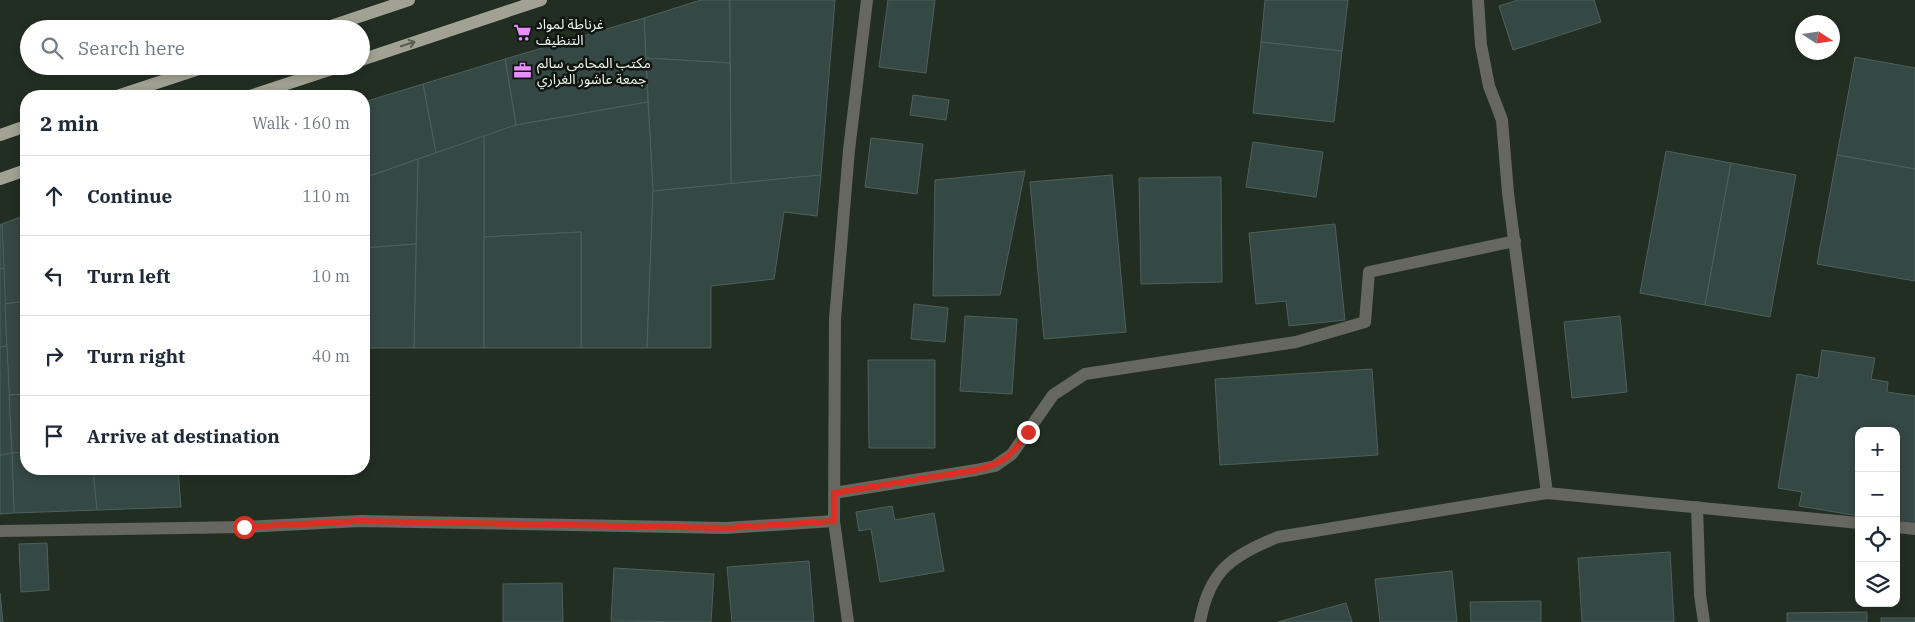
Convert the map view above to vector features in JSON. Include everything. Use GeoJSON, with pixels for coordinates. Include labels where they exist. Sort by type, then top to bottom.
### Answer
{"type":"FeatureCollection","features":[{"type":"Feature","properties":{"kind":"main road"},"geometry":{"type":"LineString","coordinates":[[349,20],[409,0]]}},
{"type":"Feature","properties":{"kind":"main road"},"geometry":{"type":"LineString","coordinates":[[370,57],[541,0]]}},
{"type":"Feature","properties":{"kind":"main road"},"geometry":{"type":"LineString","coordinates":[[135,90],[181,75]]}},
{"type":"Feature","properties":{"kind":"main road"},"geometry":{"type":"LineString","coordinates":[[268,90],[314,75]]}},
{"type":"Feature","properties":{"kind":"main road"},"geometry":{"type":"LineString","coordinates":[[0,135],[20,128]]}},
{"type":"Feature","properties":{"kind":"main road"},"geometry":{"type":"LineString","coordinates":[[0,179],[20,172]]}},
{"type":"Feature","properties":{"kind":"street"},"geometry":{"type":"LineString","coordinates":[[848,622],[834,521],[835,319],[849,150],[867,0]]}},
{"type":"Feature","properties":{"kind":"street"},"geometry":{"type":"LineString","coordinates":[[1478,0],[1482,44],[1489,86],[1502,120],[1508,193],[1516,241],[1547,493]]}},
{"type":"Feature","properties":{"kind":"street"},"geometry":{"type":"LineString","coordinates":[[834,493],[995,466],[1012,454],[1054,395],[1085,374],[1296,342],[1365,322],[1369,272],[1516,241]]}},
{"type":"Feature","properties":{"kind":"street"},"geometry":{"type":"LineString","coordinates":[[1200,622],[1206,596],[1218,573],[1234,558],[1255,546],[1278,537],[1547,493],[1855,523]]}},
{"type":"Feature","properties":{"kind":"street"},"geometry":{"type":"LineString","coordinates":[[1697,507],[1700,595],[1704,622]]}},
{"type":"Feature","properties":{"kind":"street"},"geometry":{"type":"LineString","coordinates":[[0,531],[244,527],[360,521],[726,528],[834,521]]}},
{"type":"Feature","properties":{"kind":"street"},"geometry":{"type":"LineString","coordinates":[[1900,527],[1915,529]]}},
{"type":"Feature","properties":{"kind":"building"},"geometry":{"type":"Polygon","coordinates":[[[701,0],[730,0],[730,63],[646,58],[644,18],[701,0]]]}},
{"type":"Feature","properties":{"kind":"building"},"geometry":{"type":"Polygon","coordinates":[[[730,0],[835,0],[821,175],[731,184],[730,0]]]}},
{"type":"Feature","properties":{"kind":"building"},"geometry":{"type":"Polygon","coordinates":[[[888,0],[935,0],[926,73],[879,67],[888,0]]]}},
{"type":"Feature","properties":{"kind":"building"},"geometry":{"type":"Polygon","coordinates":[[[1265,0],[1348,0],[1342,51],[1261,42],[1265,0]]]}},
{"type":"Feature","properties":{"kind":"building"},"geometry":{"type":"Polygon","coordinates":[[[1518,0],[1594,0],[1601,22],[1513,50],[1499,6],[1518,0]]]}},
{"type":"Feature","properties":{"kind":"building"},"geometry":{"type":"Polygon","coordinates":[[[644,18],[648,102],[516,125],[505,59],[644,18]]]}},
{"type":"Feature","properties":{"kind":"building"},"geometry":{"type":"Polygon","coordinates":[[[1261,42],[1342,51],[1334,122],[1253,113],[1261,42]]]}},
{"type":"Feature","properties":{"kind":"building"},"geometry":{"type":"Polygon","coordinates":[[[1855,57],[1915,68],[1915,169],[1837,155],[1855,57]]]}},
{"type":"Feature","properties":{"kind":"building"},"geometry":{"type":"Polygon","coordinates":[[[646,58],[730,63],[731,184],[653,191],[646,58]]]}},
{"type":"Feature","properties":{"kind":"building"},"geometry":{"type":"Polygon","coordinates":[[[505,59],[516,125],[436,153],[423,84],[505,59]]]}},
{"type":"Feature","properties":{"kind":"building"},"geometry":{"type":"Polygon","coordinates":[[[423,84],[436,153],[370,176],[370,100],[423,84]]]}},
{"type":"Feature","properties":{"kind":"building"},"geometry":{"type":"Polygon","coordinates":[[[913,95],[949,100],[946,120],[910,115],[913,95]]]}},
{"type":"Feature","properties":{"kind":"building"},"geometry":{"type":"Polygon","coordinates":[[[648,102],[653,191],[647,348],[581,348],[581,232],[484,237],[484,136],[516,125],[648,102]]]}},
{"type":"Feature","properties":{"kind":"building"},"geometry":{"type":"Polygon","coordinates":[[[484,136],[484,348],[414,348],[418,159],[484,136]]]}},
{"type":"Feature","properties":{"kind":"building"},"geometry":{"type":"Polygon","coordinates":[[[871,138],[923,144],[917,194],[865,187],[871,138]]]}},
{"type":"Feature","properties":{"kind":"building"},"geometry":{"type":"Polygon","coordinates":[[[1253,142],[1323,152],[1316,197],[1246,187],[1253,142]]]}},
{"type":"Feature","properties":{"kind":"building"},"geometry":{"type":"Polygon","coordinates":[[[1666,151],[1731,163],[1705,305],[1640,293],[1666,151]]]}},
{"type":"Feature","properties":{"kind":"building"},"geometry":{"type":"Polygon","coordinates":[[[1837,155],[1915,169],[1915,281],[1817,264],[1837,155]]]}},
{"type":"Feature","properties":{"kind":"building"},"geometry":{"type":"Polygon","coordinates":[[[418,159],[416,244],[370,248],[370,176],[418,159]]]}},
{"type":"Feature","properties":{"kind":"building"},"geometry":{"type":"Polygon","coordinates":[[[1731,163],[1796,175],[1770,317],[1705,305],[1731,163]]]}},
{"type":"Feature","properties":{"kind":"building"},"geometry":{"type":"Polygon","coordinates":[[[1025,171],[1000,295],[933,296],[935,180],[1025,171]]]}},
{"type":"Feature","properties":{"kind":"building"},"geometry":{"type":"Polygon","coordinates":[[[821,175],[817,216],[784,212],[774,279],[711,286],[711,348],[647,348],[653,191],[821,175]]]}},
{"type":"Feature","properties":{"kind":"building"},"geometry":{"type":"Polygon","coordinates":[[[1112,175],[1126,332],[1044,339],[1030,182],[1112,175]]]}},
{"type":"Feature","properties":{"kind":"building"},"geometry":{"type":"Polygon","coordinates":[[[1221,177],[1222,282],[1141,284],[1139,178],[1221,177]]]}},
{"type":"Feature","properties":{"kind":"building"},"geometry":{"type":"Polygon","coordinates":[[[20,217],[20,302],[5,304],[2,224],[20,217]]]}},
{"type":"Feature","properties":{"kind":"building"},"geometry":{"type":"Polygon","coordinates":[[[2,224],[4,268],[0,269],[0,225],[2,224]]]}},
{"type":"Feature","properties":{"kind":"building"},"geometry":{"type":"Polygon","coordinates":[[[1335,224],[1345,320],[1289,326],[1286,301],[1256,304],[1249,233],[1335,224]]]}},
{"type":"Feature","properties":{"kind":"building"},"geometry":{"type":"Polygon","coordinates":[[[581,232],[581,348],[484,348],[484,237],[581,232]]]}},
{"type":"Feature","properties":{"kind":"building"},"geometry":{"type":"Polygon","coordinates":[[[416,244],[414,348],[370,348],[370,248],[416,244]]]}},
{"type":"Feature","properties":{"kind":"building"},"geometry":{"type":"Polygon","coordinates":[[[4,268],[7,346],[0,347],[0,269],[4,268]]]}},
{"type":"Feature","properties":{"kind":"building"},"geometry":{"type":"Polygon","coordinates":[[[20,302],[20,394],[9,395],[5,304],[20,302]]]}},
{"type":"Feature","properties":{"kind":"building"},"geometry":{"type":"Polygon","coordinates":[[[914,304],[948,308],[945,342],[911,339],[914,304]]]}},
{"type":"Feature","properties":{"kind":"building"},"geometry":{"type":"Polygon","coordinates":[[[965,316],[1017,319],[1012,394],[960,391],[965,316]]]}},
{"type":"Feature","properties":{"kind":"building"},"geometry":{"type":"Polygon","coordinates":[[[1620,316],[1627,392],[1572,398],[1564,322],[1620,316]]]}},
{"type":"Feature","properties":{"kind":"building"},"geometry":{"type":"Polygon","coordinates":[[[7,346],[12,453],[0,455],[0,347],[7,346]]]}},
{"type":"Feature","properties":{"kind":"building"},"geometry":{"type":"Polygon","coordinates":[[[1822,350],[1875,358],[1871,379],[1888,382],[1887,392],[1915,396],[1915,525],[1900,523],[1900,427],[1855,427],[1855,515],[1799,506],[1802,492],[1778,488],[1797,374],[1818,378],[1822,350]]]}},
{"type":"Feature","properties":{"kind":"building"},"geometry":{"type":"Polygon","coordinates":[[[868,360],[935,360],[935,448],[869,448],[868,360]]]}},
{"type":"Feature","properties":{"kind":"building"},"geometry":{"type":"Polygon","coordinates":[[[1372,369],[1378,455],[1220,465],[1215,379],[1372,369]]]}},
{"type":"Feature","properties":{"kind":"building"},"geometry":{"type":"Polygon","coordinates":[[[20,394],[20,452],[12,453],[9,395],[20,394]]]}},
{"type":"Feature","properties":{"kind":"building"},"geometry":{"type":"Polygon","coordinates":[[[20,452],[20,475],[94,475],[97,510],[14,513],[12,453],[20,452]]]}},
{"type":"Feature","properties":{"kind":"building"},"geometry":{"type":"Polygon","coordinates":[[[12,453],[14,513],[0,514],[0,455],[12,453]]]}},
{"type":"Feature","properties":{"kind":"building"},"geometry":{"type":"Polygon","coordinates":[[[94,475],[178,475],[181,507],[97,510],[94,475]]]}},
{"type":"Feature","properties":{"kind":"building"},"geometry":{"type":"Polygon","coordinates":[[[892,506],[895,520],[934,513],[944,571],[880,582],[871,529],[859,531],[856,512],[892,506]]]}},
{"type":"Feature","properties":{"kind":"building"},"geometry":{"type":"Polygon","coordinates":[[[47,543],[49,590],[21,592],[19,544],[47,543]]]}},
{"type":"Feature","properties":{"kind":"building"},"geometry":{"type":"Polygon","coordinates":[[[1670,552],[1674,622],[1582,622],[1578,558],[1670,552]]]}},
{"type":"Feature","properties":{"kind":"building"},"geometry":{"type":"Polygon","coordinates":[[[809,561],[814,622],[732,622],[727,567],[809,561]]]}},
{"type":"Feature","properties":{"kind":"building"},"geometry":{"type":"Polygon","coordinates":[[[614,568],[714,574],[711,622],[611,621],[614,568]]]}},
{"type":"Feature","properties":{"kind":"building"},"geometry":{"type":"Polygon","coordinates":[[[1452,571],[1457,622],[1380,622],[1375,579],[1452,571]]]}},
{"type":"Feature","properties":{"kind":"building"},"geometry":{"type":"Polygon","coordinates":[[[562,583],[563,622],[503,622],[503,584],[562,583]]]}},
{"type":"Feature","properties":{"kind":"building"},"geometry":{"type":"Polygon","coordinates":[[[0,593],[3,622],[0,622],[0,593]]]}},
{"type":"Feature","properties":{"kind":"building"},"geometry":{"type":"Polygon","coordinates":[[[1541,601],[1541,622],[1471,622],[1470,602],[1541,601]]]}},
{"type":"Feature","properties":{"kind":"building"},"geometry":{"type":"Polygon","coordinates":[[[1346,603],[1352,622],[1278,622],[1346,603]]]}},
{"type":"Feature","properties":{"kind":"building"},"geometry":{"type":"Polygon","coordinates":[[[1867,612],[1867,622],[1787,622],[1787,613],[1867,612]]]}},
{"type":"Feature","properties":{"kind":"building"},"geometry":{"type":"Polygon","coordinates":[[[1881,618],[1915,618],[1915,622],[1881,622],[1881,618]]]}},
{"type":"Feature","properties":{"kind":"place","name":"غرناطة لمواد التنظيف"},"geometry":{"type":"Point","coordinates":[522,32]}},
{"type":"Feature","properties":{"kind":"place","name":"مكتب المحامي سالم جمعة عاشور الغراري"},"geometry":{"type":"Point","coordinates":[523,71]}},
{"type":"Feature","properties":{"kind":"route"},"geometry":{"type":"LineString","coordinates":[[244,527],[360,521],[726,528],[834,521],[834,493],[995,466],[1012,454],[1028,432]]}}]}
